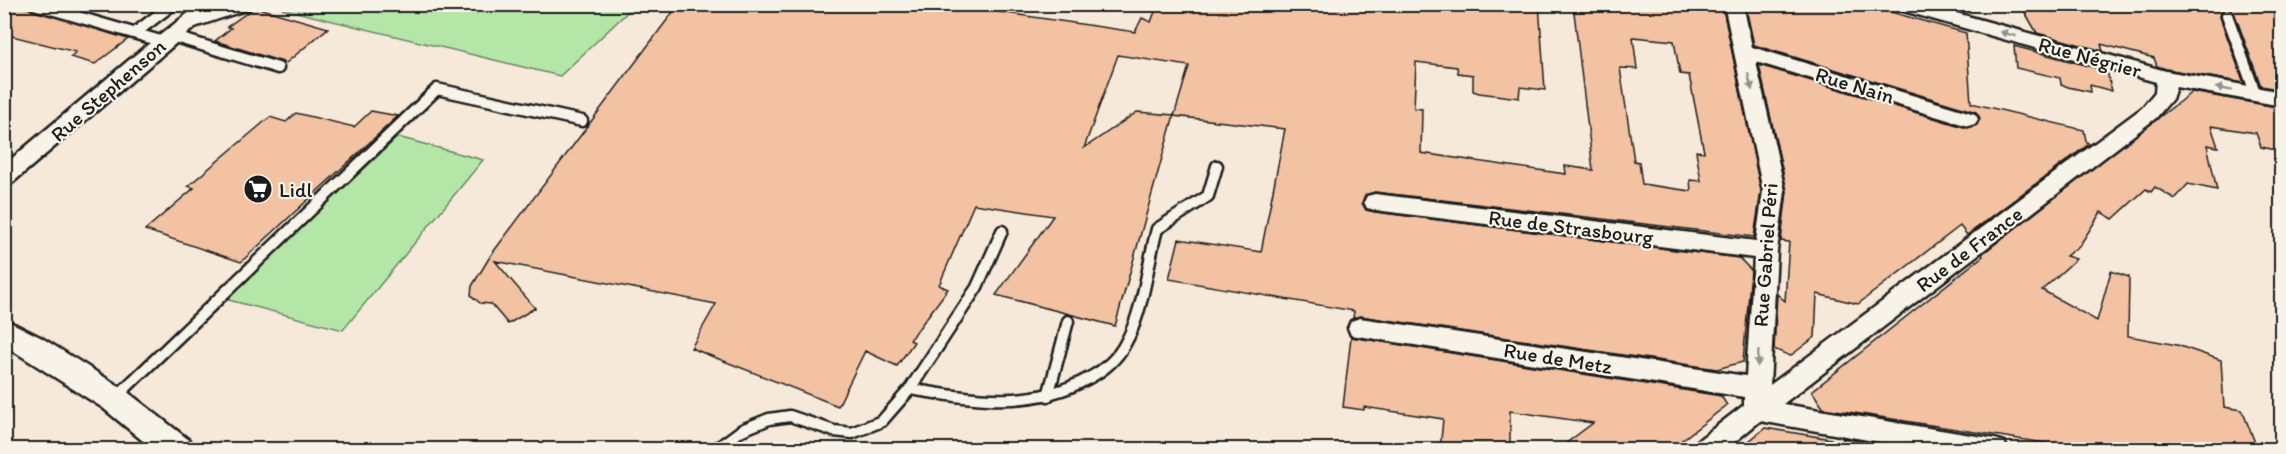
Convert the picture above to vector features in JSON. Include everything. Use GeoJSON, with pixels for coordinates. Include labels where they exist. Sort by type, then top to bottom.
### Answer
{"type":"FeatureCollection","features":[{"type":"Feature","properties":{"kind":"street","name":"Rue Stephenson"},"geometry":{"type":"LineString","coordinates":[[4,177],[213,4]]}},
{"type":"Feature","properties":{"kind":"street","name":"Rue Gabriel Péri"},"geometry":{"type":"LineString","coordinates":[[1733,4],[1774,191],[1766,251],[1756,399]]}},
{"type":"Feature","properties":{"kind":"street","name":"Rue Négrier"},"geometry":{"type":"LineString","coordinates":[[1900,4],[1959,13],[2166,78],[2282,99]]}},
{"type":"Feature","properties":{"kind":"street","name":"Rue Nain"},"geometry":{"type":"LineString","coordinates":[[1742,51],[1968,119]]}},
{"type":"Feature","properties":{"kind":"street","name":"Rue de France"},"geometry":{"type":"LineString","coordinates":[[1756,399],[2150,113],[2165,94],[2166,78]]}},
{"type":"Feature","properties":{"kind":"street","name":"Rue de Strasbourg"},"geometry":{"type":"LineString","coordinates":[[1375,202],[1766,251]]}},
{"type":"Feature","properties":{"kind":"street","name":"Rue de Metz"},"geometry":{"type":"LineString","coordinates":[[1360,328],[1756,399],[1995,450]]}},
{"type":"Feature","properties":{"kind":"street"},"geometry":{"type":"LineString","coordinates":[[4,331],[114,399],[178,450]]}},
{"type":"Feature","properties":{"kind":"street"},"geometry":{"type":"LineString","coordinates":[[4,345],[80,377]]}},
{"type":"Feature","properties":{"kind":"street"},"geometry":{"type":"LineString","coordinates":[[1705,450],[1756,399]]}},
{"type":"Feature","properties":{"kind":"lane"},"geometry":{"type":"LineString","coordinates":[[34,4],[135,33],[175,34],[278,69]]}},
{"type":"Feature","properties":{"kind":"lane"},"geometry":{"type":"LineString","coordinates":[[135,33],[173,4]]}},
{"type":"Feature","properties":{"kind":"lane"},"geometry":{"type":"LineString","coordinates":[[175,34],[248,4]]}},
{"type":"Feature","properties":{"kind":"lane"},"geometry":{"type":"LineString","coordinates":[[2227,15],[2256,95]]}},
{"type":"Feature","properties":{"kind":"lane"},"geometry":{"type":"LineString","coordinates":[[114,399],[437,89],[582,121]]}},
{"type":"Feature","properties":{"kind":"lane"},"geometry":{"type":"LineString","coordinates":[[910,388],[972,399],[1015,401],[1048,396],[1085,382],[1110,365],[1128,338],[1157,230],[1208,196],[1217,166]]}},
{"type":"Feature","properties":{"kind":"lane"},"geometry":{"type":"LineString","coordinates":[[715,450],[742,430],[769,419],[790,416],[852,433],[882,421],[910,388],[977,287],[1002,231]]}},
{"type":"Feature","properties":{"kind":"lane"},"geometry":{"type":"LineString","coordinates":[[1048,396],[1068,321]]}},
{"type":"Feature","properties":{"kind":"green space"},"geometry":{"type":"Polygon","coordinates":[[[288,5],[635,5],[560,76],[283,9],[288,5]]]}},
{"type":"Feature","properties":{"kind":"green space"},"geometry":{"type":"Polygon","coordinates":[[[398,137],[483,160],[343,330],[225,299],[398,137]]]}},
{"type":"Feature","properties":{"kind":"building"},"geometry":{"type":"Polygon","coordinates":[[[4,4],[28,8],[128,39],[95,64],[70,57],[76,52],[4,34],[4,4]]]}},
{"type":"Feature","properties":{"kind":"building"},"geometry":{"type":"Polygon","coordinates":[[[679,4],[1003,4],[999,12],[1135,32],[1142,18],[1151,22],[1158,4],[1539,4],[1545,90],[1520,87],[1519,98],[1479,93],[1473,91],[1473,75],[1458,73],[1457,67],[1416,62],[1414,108],[1422,109],[1421,153],[1566,174],[1565,166],[1593,170],[1573,4],[1722,4],[1761,191],[1754,237],[1375,192],[1365,195],[1362,203],[1366,210],[1375,212],[1739,258],[1751,270],[1743,362],[1717,369],[1360,316],[1353,318],[1354,311],[1169,279],[1179,239],[1261,252],[1285,129],[1174,116],[1189,66],[1118,55],[1084,148],[1137,112],[1174,115],[1115,326],[996,295],[1053,216],[974,204],[939,285],[948,289],[910,340],[914,342],[897,366],[865,351],[838,406],[691,348],[716,304],[495,261],[535,308],[508,324],[491,304],[480,303],[471,295],[472,286],[491,255],[679,4]],[[1633,37],[1637,69],[1620,68],[1634,161],[1639,162],[1642,184],[1691,191],[1690,180],[1701,181],[1696,151],[1704,152],[1689,75],[1680,74],[1674,41],[1633,37]]]}},
{"type":"Feature","properties":{"kind":"building"},"geometry":{"type":"Polygon","coordinates":[[[1745,4],[1862,4],[1966,33],[1971,103],[2084,130],[2086,141],[2089,144],[1967,235],[1960,226],[1858,304],[1817,294],[1815,337],[1790,356],[1774,349],[1777,294],[1785,301],[1789,242],[1781,241],[1787,191],[1759,65],[1967,128],[1977,125],[1980,118],[1976,112],[1754,45],[1745,4]]]}},
{"type":"Feature","properties":{"kind":"building"},"geometry":{"type":"Polygon","coordinates":[[[2020,4],[2282,4],[2282,90],[2261,86],[2234,12],[2229,8],[2222,10],[2220,17],[2244,83],[2166,69],[2157,66],[2154,58],[2101,44],[2103,51],[2037,33],[2020,4]]]}},
{"type":"Feature","properties":{"kind":"building"},"geometry":{"type":"Polygon","coordinates":[[[255,7],[328,28],[286,63],[215,41],[231,28],[227,27],[255,7]]]}},
{"type":"Feature","properties":{"kind":"building"},"geometry":{"type":"Polygon","coordinates":[[[2014,46],[2107,71],[2112,91],[2090,85],[2091,92],[2068,87],[2061,84],[2060,78],[2016,68],[2014,46]]]}},
{"type":"Feature","properties":{"kind":"building"},"geometry":{"type":"Polygon","coordinates":[[[2192,92],[2282,108],[2282,151],[2261,147],[2256,133],[2211,126],[2218,147],[2207,145],[2217,190],[2188,184],[2175,199],[2155,187],[2151,192],[2146,189],[2113,219],[2101,212],[2080,245],[2066,256],[2076,259],[2042,290],[2097,321],[2111,271],[2129,277],[2128,336],[2177,345],[2221,360],[2224,407],[2242,410],[2258,450],[2088,450],[1823,408],[1812,391],[1983,256],[1982,254],[2192,92]]]}},
{"type":"Feature","properties":{"kind":"building","name":"Lidl"},"geometry":{"type":"Polygon","coordinates":[[[371,111],[398,116],[241,262],[145,230],[194,188],[188,186],[270,117],[286,122],[296,113],[354,127],[371,111]]]}},
{"type":"Feature","properties":{"kind":"building"},"geometry":{"type":"Polygon","coordinates":[[[1351,337],[1721,396],[1727,405],[1669,450],[1557,450],[1593,423],[1510,411],[1510,450],[1440,450],[1443,419],[1364,407],[1364,410],[1343,407],[1351,337]]]}},
{"type":"Feature","properties":{"kind":"building"},"geometry":{"type":"Polygon","coordinates":[[[1765,428],[1831,439],[1830,450],[1738,450],[1765,428]]]}},
{"type":"Feature","properties":{"kind":"building"},"geometry":{"type":"Polygon","coordinates":[[[1842,438],[1909,450],[1850,450],[1842,438]]]}},
{"type":"Feature","properties":{"kind":"place","name":"Lidl"},"geometry":{"type":"Point","coordinates":[258,189]}}]}
